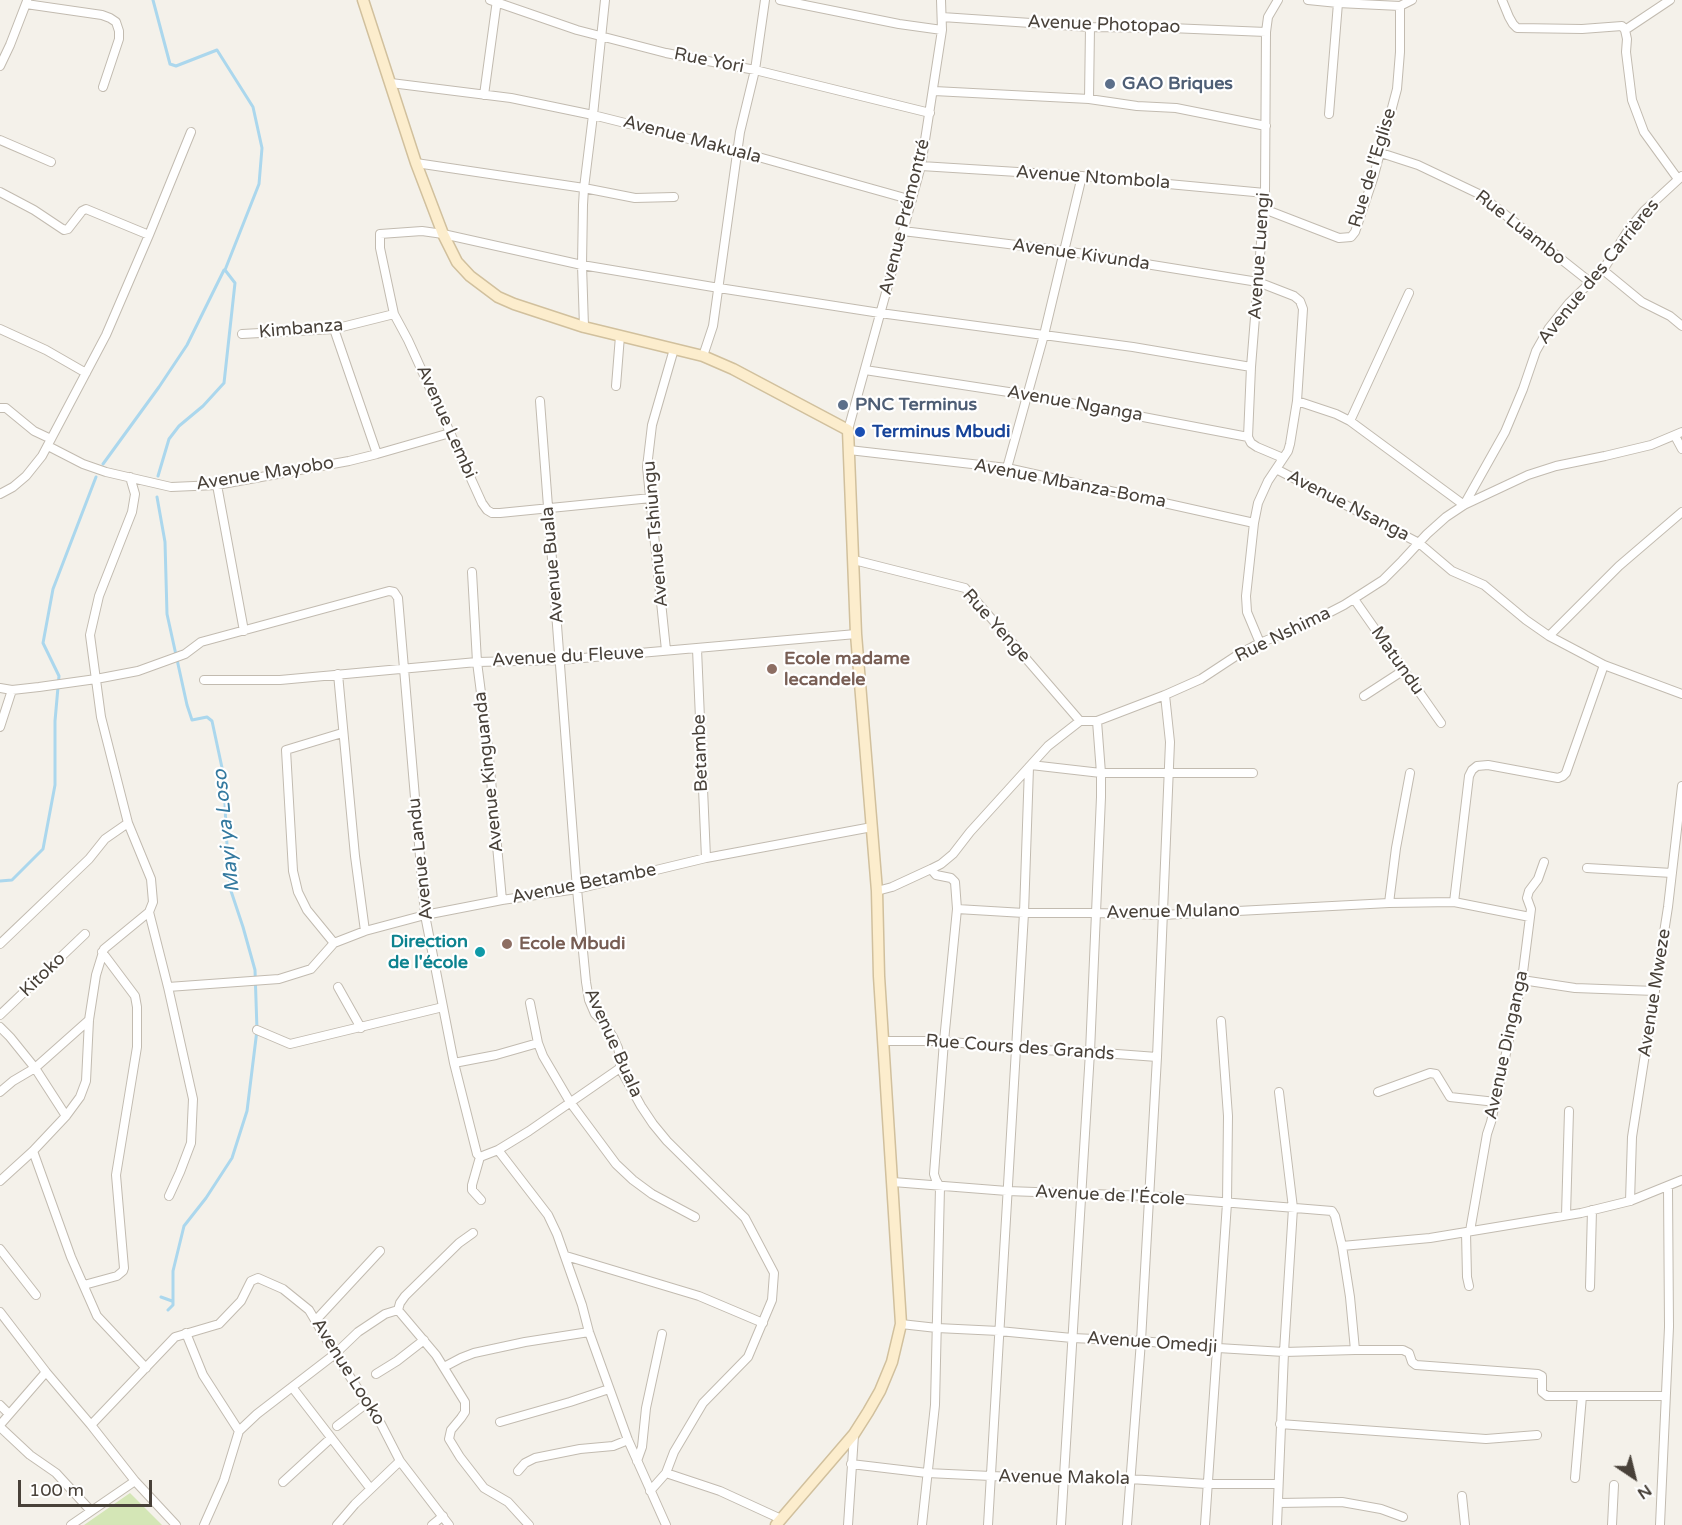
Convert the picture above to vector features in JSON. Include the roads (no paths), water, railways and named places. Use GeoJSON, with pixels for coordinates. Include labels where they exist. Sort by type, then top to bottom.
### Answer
{"type":"FeatureCollection","features":[{"type":"Feature","properties":{"kind":"street"},"geometry":{"type":"LineString","coordinates":[[363,0],[416,163],[443,234],[457,262],[470,276],[498,297],[514,304],[584,327],[703,356],[733,369],[849,430],[856,634],[877,891],[879,976],[901,1324],[892,1362],[880,1391],[854,1434],[779,1522],[720,1491],[666,1473]]}},
{"type":"Feature","properties":{"kind":"street"},"geometry":{"type":"LineString","coordinates":[[584,327],[582,265],[584,188],[605,0]]}},
{"type":"Feature","properties":{"kind":"street"},"geometry":{"type":"LineString","coordinates":[[703,356],[712,326],[719,288],[740,132],[754,70],[765,0]]}},
{"type":"Feature","properties":{"kind":"street"},"geometry":{"type":"LineString","coordinates":[[780,0],[899,24],[942,30]]}},
{"type":"Feature","properties":{"kind":"street","name":"Avenue Prémontré"},"geometry":{"type":"LineString","coordinates":[[849,430],[921,166],[942,30],[941,0]]}},
{"type":"Feature","properties":{"kind":"street","name":"Avenue Luengi"},"geometry":{"type":"LineString","coordinates":[[1248,436],[1251,367],[1265,193],[1266,32],[1268,17],[1278,0]]}},
{"type":"Feature","properties":{"kind":"street"},"geometry":{"type":"LineString","coordinates":[[1308,0],[1400,6],[1412,0]]}},
{"type":"Feature","properties":{"kind":"street"},"geometry":{"type":"LineString","coordinates":[[1502,0],[1509,17],[1517,28],[1582,29],[1622,26],[1627,39],[1626,52],[1632,100],[1644,132],[1680,178]]}},
{"type":"Feature","properties":{"kind":"street"},"geometry":{"type":"LineString","coordinates":[[1625,30],[1670,0]]}},
{"type":"Feature","properties":{"kind":"street"},"geometry":{"type":"LineString","coordinates":[[484,94],[495,1]]}},
{"type":"Feature","properties":{"kind":"street","name":"Rue Yori"},"geometry":{"type":"LineString","coordinates":[[495,1],[600,36],[666,53],[754,70],[930,114]]}},
{"type":"Feature","properties":{"kind":"street"},"geometry":{"type":"LineString","coordinates":[[0,66],[27,2],[102,15],[116,22],[119,31],[119,39],[104,87]]}},
{"type":"Feature","properties":{"kind":"street"},"geometry":{"type":"LineString","coordinates":[[1329,114],[1338,3]]}},
{"type":"Feature","properties":{"kind":"street","name":"Rue de l'Eglise"},"geometry":{"type":"LineString","coordinates":[[1264,209],[1340,238],[1351,237],[1355,232],[1381,153],[1397,89],[1400,6]]}},
{"type":"Feature","properties":{"kind":"street","name":"Avenue Photopao"},"geometry":{"type":"LineString","coordinates":[[942,17],[1090,27],[1266,32]]}},
{"type":"Feature","properties":{"kind":"street"},"geometry":{"type":"LineString","coordinates":[[1089,99],[1090,27]]}},
{"type":"Feature","properties":{"kind":"street","name":"Avenue Makuala"},"geometry":{"type":"LineString","coordinates":[[391,83],[511,98],[593,115],[737,151],[912,200]]}},
{"type":"Feature","properties":{"kind":"street"},"geometry":{"type":"LineString","coordinates":[[934,91],[1089,99],[1137,106],[1176,108],[1266,126]]}},
{"type":"Feature","properties":{"kind":"street"},"geometry":{"type":"LineString","coordinates":[[0,494],[13,487],[34,467],[86,373],[106,335],[191,132]]}},
{"type":"Feature","properties":{"kind":"street"},"geometry":{"type":"LineString","coordinates":[[0,140],[51,162]]}},
{"type":"Feature","properties":{"kind":"street","name":"Rue Luambo"},"geometry":{"type":"LineString","coordinates":[[1381,153],[1418,165],[1479,194],[1590,282]]}},
{"type":"Feature","properties":{"kind":"street"},"geometry":{"type":"LineString","coordinates":[[416,163],[584,188],[635,198],[674,197]]}},
{"type":"Feature","properties":{"kind":"street","name":"Avenue Ntombola"},"geometry":{"type":"LineString","coordinates":[[921,166],[1082,176],[1265,193]]}},
{"type":"Feature","properties":{"kind":"street"},"geometry":{"type":"LineString","coordinates":[[1007,468],[1044,335],[1082,176]]}},
{"type":"Feature","properties":{"kind":"street","name":"Avenue des Carrières"},"geometry":{"type":"LineString","coordinates":[[1464,505],[1505,432],[1536,351],[1549,328],[1569,303],[1603,270],[1629,229],[1644,211],[1680,178]]}},
{"type":"Feature","properties":{"kind":"street"},"geometry":{"type":"LineString","coordinates":[[0,192],[34,210],[64,230],[68,229],[86,209],[149,235]]}},
{"type":"Feature","properties":{"kind":"street","name":"Avenue Lembi"},"geometry":{"type":"LineString","coordinates":[[443,234],[422,231],[380,234],[380,248],[394,314],[487,510],[500,513],[651,498]]}},
{"type":"Feature","properties":{"kind":"street","name":"Avenue Kivunda"},"geometry":{"type":"LineString","coordinates":[[903,231],[1065,251],[1258,282],[1294,296],[1302,303],[1303,309],[1297,401]]}},
{"type":"Feature","properties":{"kind":"street"},"geometry":{"type":"LineString","coordinates":[[443,234],[582,265],[719,288],[880,313],[1133,347],[1251,367]]}},
{"type":"Feature","properties":{"kind":"street"},"geometry":{"type":"LineString","coordinates":[[1603,270],[1642,302],[1670,316],[1682,326]]}},
{"type":"Feature","properties":{"kind":"street"},"geometry":{"type":"LineString","coordinates":[[1350,421],[1409,293]]}},
{"type":"Feature","properties":{"kind":"street","name":"Kimbanza"},"geometry":{"type":"LineString","coordinates":[[242,334],[334,329],[394,314]]}},
{"type":"Feature","properties":{"kind":"street"},"geometry":{"type":"LineString","coordinates":[[0,329],[46,350],[86,373]]}},
{"type":"Feature","properties":{"kind":"street"},"geometry":{"type":"LineString","coordinates":[[334,329],[377,454]]}},
{"type":"Feature","properties":{"kind":"street"},"geometry":{"type":"LineString","coordinates":[[616,386],[620,336]]}},
{"type":"Feature","properties":{"kind":"street","name":"Avenue Tshiungu"},"geometry":{"type":"LineString","coordinates":[[666,650],[647,467],[652,425],[674,349]]}},
{"type":"Feature","properties":{"kind":"street","name":"Avenue Nganga"},"geometry":{"type":"LineString","coordinates":[[865,370],[1028,395],[1248,436]]}},
{"type":"Feature","properties":{"kind":"street","name":"Avenue Buala"},"geometry":{"type":"LineString","coordinates":[[540,401],[577,889],[589,1000],[618,1048],[620,1068],[640,1106],[667,1142],[745,1218],[774,1273],[772,1300],[748,1357],[703,1403],[675,1452],[666,1473],[650,1491]]}},
{"type":"Feature","properties":{"kind":"street"},"geometry":{"type":"LineString","coordinates":[[1260,643],[1246,604],[1254,523],[1258,503],[1268,481],[1288,451],[1297,401],[1350,421],[1464,505]]}},
{"type":"Feature","properties":{"kind":"street","name":"Avenue Mayobo"},"geometry":{"type":"LineString","coordinates":[[0,408],[6,408],[49,443],[83,464],[171,487],[217,485],[377,454],[450,432]]}},
{"type":"Feature","properties":{"kind":"street"},"geometry":{"type":"LineString","coordinates":[[1678,434],[1682,450]]}},
{"type":"Feature","properties":{"kind":"street","name":"Rue Nshima"},"geometry":{"type":"LineString","coordinates":[[1080,721],[1097,721],[1200,680],[1239,654],[1311,622],[1354,599],[1383,580],[1446,517],[1464,505],[1528,475],[1556,465],[1651,445],[1678,434]]}},
{"type":"Feature","properties":{"kind":"street"},"geometry":{"type":"LineString","coordinates":[[1248,436],[1251,443],[1257,447],[1283,458]]}},
{"type":"Feature","properties":{"kind":"street","name":"Avenue Mbanza-Boma"},"geometry":{"type":"LineString","coordinates":[[849,450],[1007,468],[1254,523]]}},
{"type":"Feature","properties":{"kind":"street","name":"Avenue Nsanga"},"geometry":{"type":"LineString","coordinates":[[1276,469],[1419,543]]}},
{"type":"Feature","properties":{"kind":"street"},"geometry":{"type":"LineString","coordinates":[[0,1180],[33,1151],[66,1116],[84,1089],[89,1020],[102,952],[109,943],[149,912],[153,902],[151,879],[128,823],[101,717],[90,635],[99,596],[132,512],[135,494],[130,477]]}},
{"type":"Feature","properties":{"kind":"street"},"geometry":{"type":"LineString","coordinates":[[0,688],[12,690],[138,671],[185,654],[201,642],[244,631],[217,485]]}},
{"type":"Feature","properties":{"kind":"street"},"geometry":{"type":"LineString","coordinates":[[1549,636],[1619,566],[1682,512]]}},
{"type":"Feature","properties":{"kind":"street"},"geometry":{"type":"LineString","coordinates":[[1419,543],[1452,571],[1484,585],[1549,636],[1604,665],[1682,694]]}},
{"type":"Feature","properties":{"kind":"street","name":"Rue Yenge"},"geometry":{"type":"LineString","coordinates":[[854,560],[965,588],[1080,721]]}},
{"type":"Feature","properties":{"kind":"street","name":"Avenue Kinguanda"},"geometry":{"type":"LineString","coordinates":[[472,572],[477,662],[488,747],[502,900]]}},
{"type":"Feature","properties":{"kind":"street","name":"Avenue Landu"},"geometry":{"type":"LineString","coordinates":[[244,631],[389,591],[394,592],[398,598],[425,915],[454,1063],[477,1154],[480,1157]]}},
{"type":"Feature","properties":{"kind":"street","name":"Matundu"},"geometry":{"type":"LineString","coordinates":[[1354,599],[1441,723]]}},
{"type":"Feature","properties":{"kind":"street","name":"Avenue du Fleuve"},"geometry":{"type":"LineString","coordinates":[[204,680],[280,680],[477,662],[560,660],[856,634]]}},
{"type":"Feature","properties":{"kind":"street","name":"Betambe"},"geometry":{"type":"LineString","coordinates":[[697,649],[706,858]]}},
{"type":"Feature","properties":{"kind":"street"},"geometry":{"type":"LineString","coordinates":[[1454,902],[1469,776],[1472,770],[1477,766],[1488,765],[1558,778],[1563,776],[1604,665]]}},
{"type":"Feature","properties":{"kind":"street"},"geometry":{"type":"LineString","coordinates":[[1364,696],[1404,670]]}},
{"type":"Feature","properties":{"kind":"street"},"geometry":{"type":"LineString","coordinates":[[338,675],[342,733],[365,932]]}},
{"type":"Feature","properties":{"kind":"street"},"geometry":{"type":"LineString","coordinates":[[0,727],[12,690]]}},
{"type":"Feature","properties":{"kind":"street"},"geometry":{"type":"LineString","coordinates":[[1128,1525],[1157,1057],[1170,742],[1165,695]]}},
{"type":"Feature","properties":{"kind":"street"},"geometry":{"type":"LineString","coordinates":[[877,891],[892,887],[931,869],[953,854],[1048,746],[1080,721]]}},
{"type":"Feature","properties":{"kind":"street"},"geometry":{"type":"LineString","coordinates":[[1061,1525],[1090,1052],[1101,773],[1097,721]]}},
{"type":"Feature","properties":{"kind":"street"},"geometry":{"type":"LineString","coordinates":[[334,943],[307,910],[298,892],[293,871],[286,750],[342,733]]}},
{"type":"Feature","properties":{"kind":"street"},"geometry":{"type":"LineString","coordinates":[[1030,766],[1101,773],[1252,773]]}},
{"type":"Feature","properties":{"kind":"street"},"geometry":{"type":"LineString","coordinates":[[988,1525],[1024,913],[1030,766]]}},
{"type":"Feature","properties":{"kind":"street"},"geometry":{"type":"LineString","coordinates":[[1389,903],[1396,848],[1410,773]]}},
{"type":"Feature","properties":{"kind":"street","name":"Avenue Mweze"},"geometry":{"type":"LineString","coordinates":[[1630,1200],[1632,1137],[1672,873],[1682,786]]}},
{"type":"Feature","properties":{"kind":"street"},"geometry":{"type":"LineString","coordinates":[[0,945],[89,859],[105,839],[128,823]]}},
{"type":"Feature","properties":{"kind":"street","name":"Avenue Betambe"},"geometry":{"type":"LineString","coordinates":[[168,987],[279,979],[311,969],[334,943],[425,915],[502,900],[577,889],[706,858],[872,827]]}},
{"type":"Feature","properties":{"kind":"street","name":"Avenue Dinganga"},"geometry":{"type":"LineString","coordinates":[[1469,1286],[1467,1277],[1468,1232],[1487,1134],[1522,980],[1531,909],[1527,898],[1538,879],[1544,862]]}},
{"type":"Feature","properties":{"kind":"street"},"geometry":{"type":"LineString","coordinates":[[1587,868],[1672,873]]}},
{"type":"Feature","properties":{"kind":"street"},"geometry":{"type":"LineString","coordinates":[[922,1525],[935,1405],[940,1186],[934,1174],[957,909],[955,882],[951,878],[936,875],[931,869]]}},
{"type":"Feature","properties":{"kind":"street","name":"Avenue Mulano"},"geometry":{"type":"LineString","coordinates":[[957,909],[1024,913],[1162,915],[1389,903],[1454,902],[1530,916]]}},
{"type":"Feature","properties":{"kind":"street"},"geometry":{"type":"LineString","coordinates":[[149,912],[193,1099],[191,1143],[169,1196]]}},
{"type":"Feature","properties":{"kind":"street","name":"Kitoko"},"geometry":{"type":"LineString","coordinates":[[0,1015],[86,934]]}},
{"type":"Feature","properties":{"kind":"street"},"geometry":{"type":"LineString","coordinates":[[84,1285],[117,1276],[124,1268],[116,1175],[137,1047],[135,996],[102,952]]}},
{"type":"Feature","properties":{"kind":"street"},"geometry":{"type":"LineString","coordinates":[[1522,980],[1575,988],[1655,991]]}},
{"type":"Feature","properties":{"kind":"street"},"geometry":{"type":"LineString","coordinates":[[338,987],[361,1028]]}},
{"type":"Feature","properties":{"kind":"street"},"geometry":{"type":"LineString","coordinates":[[530,1003],[543,1056],[570,1102],[616,1164],[652,1194],[695,1217]]}},
{"type":"Feature","properties":{"kind":"street"},"geometry":{"type":"LineString","coordinates":[[257,1030],[290,1044],[443,1007]]}},
{"type":"Feature","properties":{"kind":"street"},"geometry":{"type":"LineString","coordinates":[[0,1092],[35,1068],[89,1020]]}},
{"type":"Feature","properties":{"kind":"street"},"geometry":{"type":"LineString","coordinates":[[1205,1525],[1227,1203],[1228,1116],[1221,1021]]}},
{"type":"Feature","properties":{"kind":"street"},"geometry":{"type":"LineString","coordinates":[[0,1028],[35,1068],[66,1116]]}},
{"type":"Feature","properties":{"kind":"street","name":"Rue Cours des Grands"},"geometry":{"type":"LineString","coordinates":[[883,1041],[944,1041],[1016,1049],[1157,1057]]}},
{"type":"Feature","properties":{"kind":"street"},"geometry":{"type":"LineString","coordinates":[[454,1063],[496,1055],[538,1043]]}},
{"type":"Feature","properties":{"kind":"street"},"geometry":{"type":"LineString","coordinates":[[481,1200],[472,1190],[480,1157],[498,1150],[620,1068]]}},
{"type":"Feature","properties":{"kind":"street"},"geometry":{"type":"LineString","coordinates":[[1378,1092],[1430,1073],[1436,1074],[1450,1097],[1496,1102]]}},
{"type":"Feature","properties":{"kind":"street"},"geometry":{"type":"LineString","coordinates":[[1277,1525],[1293,1208],[1279,1092]]}},
{"type":"Feature","properties":{"kind":"street"},"geometry":{"type":"LineString","coordinates":[[1566,1215],[1569,1111]]}},
{"type":"Feature","properties":{"kind":"street"},"geometry":{"type":"LineString","coordinates":[[498,1150],[548,1215],[557,1234],[628,1440],[666,1525]]}},
{"type":"Feature","properties":{"kind":"street"},"geometry":{"type":"LineString","coordinates":[[33,1151],[71,1257],[97,1316],[146,1368]]}},
{"type":"Feature","properties":{"kind":"street"},"geometry":{"type":"LineString","coordinates":[[1355,1350],[1342,1246],[1430,1238],[1592,1210],[1630,1200],[1682,1180]]}},
{"type":"Feature","properties":{"kind":"street","name":"Avenue de l'École"},"geometry":{"type":"LineString","coordinates":[[893,1182],[1007,1191],[1148,1196],[1327,1210],[1332,1211],[1335,1216],[1342,1246]]}},
{"type":"Feature","properties":{"kind":"street"},"geometry":{"type":"LineString","coordinates":[[1660,1525],[1669,1327],[1668,1187]]}},
{"type":"Feature","properties":{"kind":"street"},"geometry":{"type":"LineString","coordinates":[[1590,1287],[1592,1210]]}},
{"type":"Feature","properties":{"kind":"street"},"geometry":{"type":"LineString","coordinates":[[398,1310],[405,1296],[459,1243],[473,1233]]}},
{"type":"Feature","properties":{"kind":"street"},"geometry":{"type":"LineString","coordinates":[[0,1249],[36,1295]]}},
{"type":"Feature","properties":{"kind":"street"},"geometry":{"type":"LineString","coordinates":[[316,1320],[380,1251]]}},
{"type":"Feature","properties":{"kind":"street"},"geometry":{"type":"LineString","coordinates":[[566,1256],[699,1296],[763,1323]]}},
{"type":"Feature","properties":{"kind":"street","name":"Avenue Looko"},"geometry":{"type":"LineString","coordinates":[[91,1425],[175,1337],[219,1324],[241,1301],[251,1281],[258,1278],[283,1289],[309,1310],[381,1424],[400,1461],[449,1525]]}},
{"type":"Feature","properties":{"kind":"street"},"geometry":{"type":"LineString","coordinates":[[398,1310],[444,1367],[465,1402],[465,1412],[451,1430],[449,1439],[484,1488],[508,1502],[529,1525]]}},
{"type":"Feature","properties":{"kind":"street"},"geometry":{"type":"LineString","coordinates":[[204,1525],[224,1480],[239,1431],[257,1414],[335,1354],[358,1332],[385,1314],[398,1310]]}},
{"type":"Feature","properties":{"kind":"street"},"geometry":{"type":"LineString","coordinates":[[0,1312],[135,1481],[176,1525]]}},
{"type":"Feature","properties":{"kind":"street","name":"Avenue Omedji"},"geometry":{"type":"LineString","coordinates":[[901,1324],[1284,1352],[1403,1350],[1409,1353],[1412,1362],[1416,1365],[1530,1372],[1542,1376],[1544,1395],[1582,1396]]}},
{"type":"Feature","properties":{"kind":"street"},"geometry":{"type":"LineString","coordinates":[[444,1367],[474,1353],[589,1332]]}},
{"type":"Feature","properties":{"kind":"street"},"geometry":{"type":"LineString","coordinates":[[186,1333],[203,1375],[239,1431]]}},
{"type":"Feature","properties":{"kind":"street"},"geometry":{"type":"LineString","coordinates":[[637,1461],[642,1447],[646,1408],[662,1334]]}},
{"type":"Feature","properties":{"kind":"street"},"geometry":{"type":"LineString","coordinates":[[376,1374],[424,1340]]}},
{"type":"Feature","properties":{"kind":"street"},"geometry":{"type":"LineString","coordinates":[[46,1372],[0,1426],[30,1455],[56,1473],[91,1511]]}},
{"type":"Feature","properties":{"kind":"street"},"geometry":{"type":"LineString","coordinates":[[292,1387],[370,1488]]}},
{"type":"Feature","properties":{"kind":"street"},"geometry":{"type":"LineString","coordinates":[[500,1422],[609,1389]]}},
{"type":"Feature","properties":{"kind":"street"},"geometry":{"type":"LineString","coordinates":[[1575,1478],[1582,1396],[1665,1396]]}},
{"type":"Feature","properties":{"kind":"street"},"geometry":{"type":"LineString","coordinates":[[337,1426],[367,1402]]}},
{"type":"Feature","properties":{"kind":"street"},"geometry":{"type":"LineString","coordinates":[[0,1405],[9,1414]]}},
{"type":"Feature","properties":{"kind":"street"},"geometry":{"type":"LineString","coordinates":[[1281,1424],[1486,1438],[1537,1436]]}},
{"type":"Feature","properties":{"kind":"street"},"geometry":{"type":"LineString","coordinates":[[848,1525],[854,1434]]}},
{"type":"Feature","properties":{"kind":"street"},"geometry":{"type":"LineString","coordinates":[[283,1482],[331,1438]]}},
{"type":"Feature","properties":{"kind":"street"},"geometry":{"type":"LineString","coordinates":[[518,1471],[525,1463],[535,1458],[580,1449],[613,1446],[628,1440]]}},
{"type":"Feature","properties":{"kind":"street"},"geometry":{"type":"LineString","coordinates":[[337,1525],[370,1488],[400,1461]]}},
{"type":"Feature","properties":{"kind":"street","name":"Avenue Makola"},"geometry":{"type":"LineString","coordinates":[[851,1464],[927,1473],[991,1476],[1130,1479],[1207,1484],[1278,1484]]}},
{"type":"Feature","properties":{"kind":"street"},"geometry":{"type":"LineString","coordinates":[[71,1525],[135,1481]]}},
{"type":"Feature","properties":{"kind":"street"},"geometry":{"type":"LineString","coordinates":[[1612,1525],[1614,1485]]}},
{"type":"Feature","properties":{"kind":"street"},"geometry":{"type":"LineString","coordinates":[[1461,1496],[1465,1525]]}},
{"type":"Feature","properties":{"kind":"street"},"geometry":{"type":"LineString","coordinates":[[1278,1503],[1342,1502],[1382,1509],[1403,1517]]}},
{"type":"Feature","properties":{"kind":"street"},"geometry":{"type":"LineString","coordinates":[[432,1525],[443,1516]]}},
{"type":"Feature","properties":{"kind":"waterway","name":"Mayi ya Loso"},"geometry":{"type":"LineString","coordinates":[[153,0],[170,64],[176,66],[217,50],[253,107],[262,148],[259,184],[225,270],[235,283],[224,383],[203,406],[179,426],[169,439],[158,476]]}},
{"type":"Feature","properties":{"kind":"waterway"},"geometry":{"type":"LineString","coordinates":[[103,464],[187,345],[224,270]]}},
{"type":"Feature","properties":{"kind":"waterway"},"geometry":{"type":"LineString","coordinates":[[0,881],[12,880],[43,849],[55,785],[55,721],[59,676],[43,643],[53,589],[96,477]]}},
{"type":"Feature","properties":{"kind":"waterway","name":"Mayi ya Loso"},"geometry":{"type":"LineString","coordinates":[[157,497],[165,542],[167,614],[187,705],[192,720],[207,717],[212,721],[224,777],[230,888],[255,970],[257,1030],[247,1111],[232,1158],[206,1198],[184,1226],[173,1271],[173,1305],[168,1310]]}},
{"type":"Feature","properties":{"kind":"waterway"},"geometry":{"type":"LineString","coordinates":[[161,1297],[172,1301]]}},
{"type":"Feature","properties":{"kind":"place","name":"GAO Briques"},"geometry":{"type":"Point","coordinates":[1110,84]}},
{"type":"Feature","properties":{"kind":"place","name":"PNC Terminus"},"geometry":{"type":"Point","coordinates":[843,405]}},
{"type":"Feature","properties":{"kind":"place","name":"Terminus Mbudi"},"geometry":{"type":"Point","coordinates":[860,432]}},
{"type":"Feature","properties":{"kind":"place","name":"Ecole madame lecandele"},"geometry":{"type":"Point","coordinates":[772,669]}},
{"type":"Feature","properties":{"kind":"place","name":"Ecole Mbudi"},"geometry":{"type":"Point","coordinates":[507,944]}},
{"type":"Feature","properties":{"kind":"place","name":"Direction de l'école"},"geometry":{"type":"Point","coordinates":[480,952]}}]}
